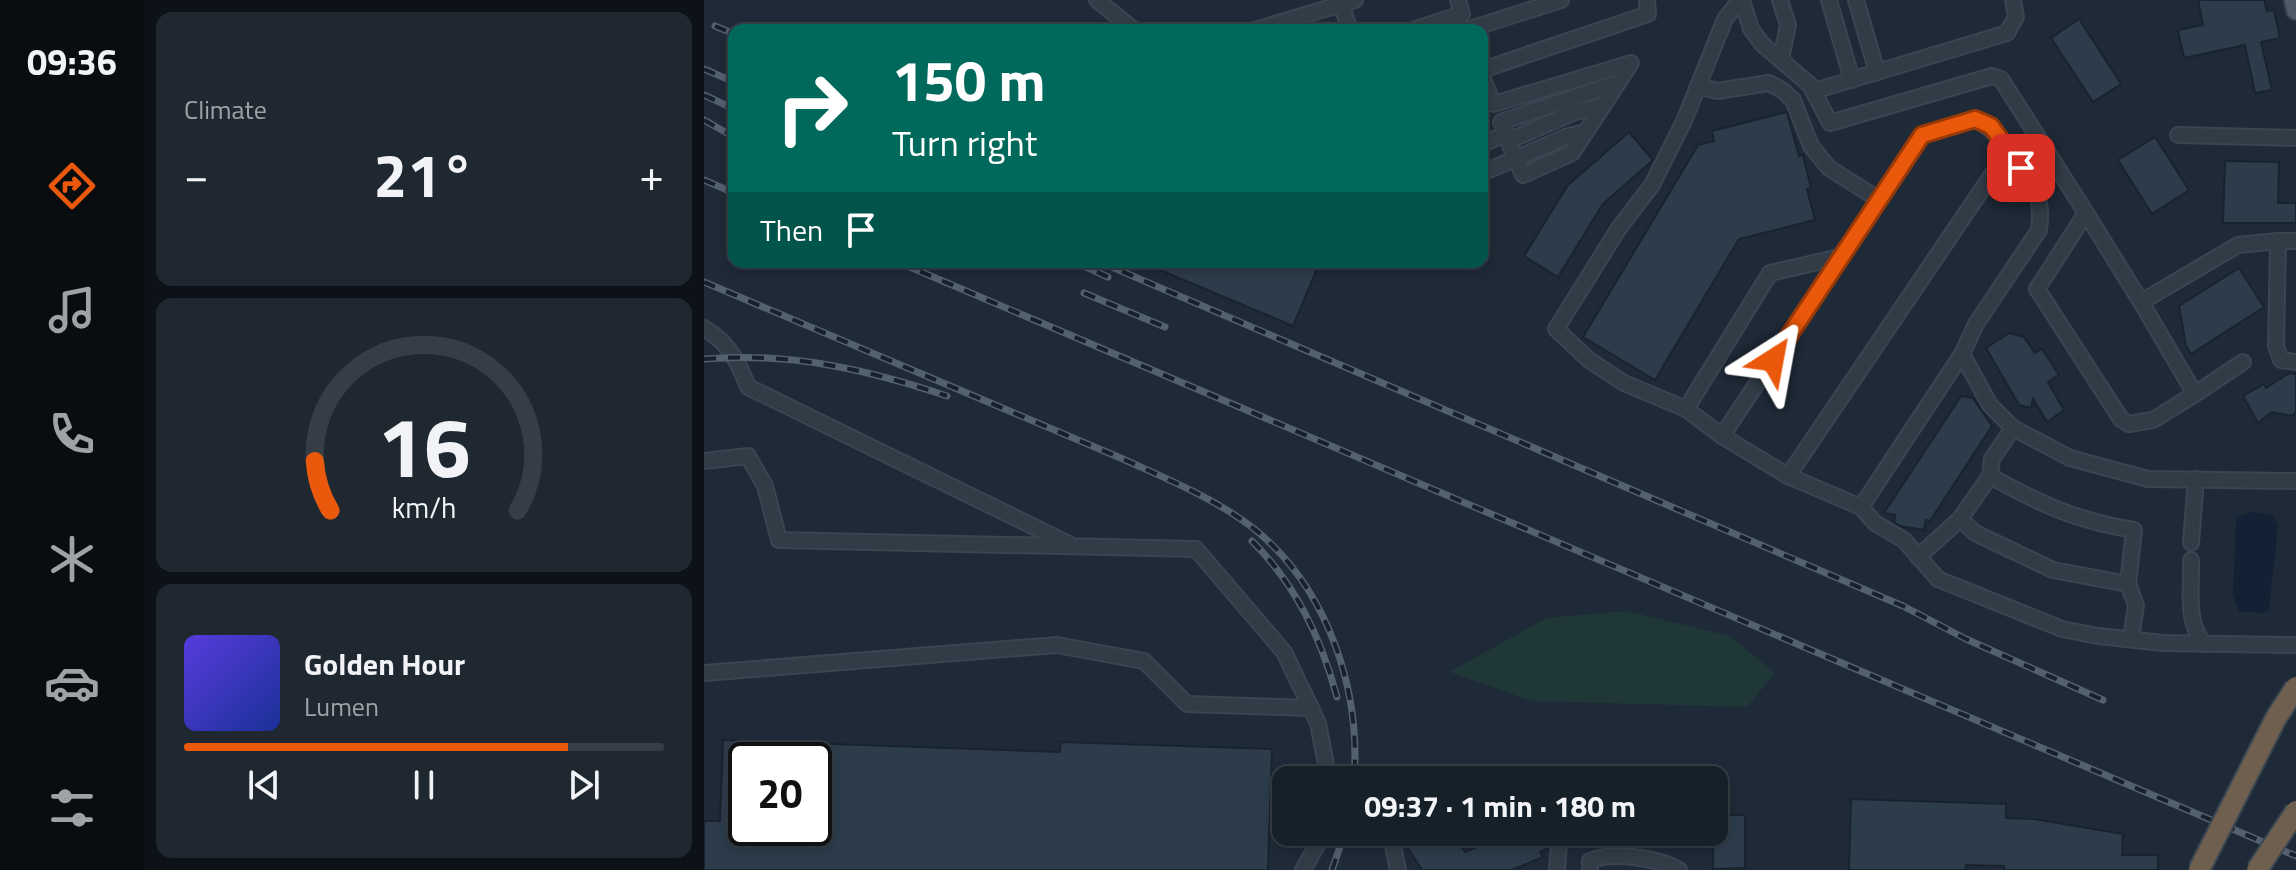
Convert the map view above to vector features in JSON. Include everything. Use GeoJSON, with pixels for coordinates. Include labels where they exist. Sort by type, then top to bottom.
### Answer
{"type":"FeatureCollection","features":[{"type":"Feature","properties":{"kind":"highway"},"geometry":{"type":"LineString","coordinates":[[2199,870],[2276,718],[2296,687]]}},
{"type":"Feature","properties":{"kind":"highway"},"geometry":{"type":"LineString","coordinates":[[2257,870],[2296,811]]}},
{"type":"Feature","properties":{"kind":"main road"},"geometry":{"type":"LineString","coordinates":[[2294,0],[2296,10]]}},
{"type":"Feature","properties":{"kind":"street"},"geometry":{"type":"LineString","coordinates":[[1097,0],[1127,24]]}},
{"type":"Feature","properties":{"kind":"street"},"geometry":{"type":"LineString","coordinates":[[1486,24],[1561,0]]}},
{"type":"Feature","properties":{"kind":"street"},"geometry":{"type":"LineString","coordinates":[[1488,68],[1648,14],[1647,0]]}},
{"type":"Feature","properties":{"kind":"street"},"geometry":{"type":"LineString","coordinates":[[1741,0],[1751,29],[1762,44],[1814,91],[1823,115],[1830,123],[1992,76],[2001,79],[2195,394]]}},
{"type":"Feature","properties":{"kind":"street"},"geometry":{"type":"LineString","coordinates":[[1741,0],[1725,19],[1652,185],[1619,228],[1556,329],[1589,360],[1624,383],[1686,409],[1722,436],[1788,476],[1861,507],[1875,523],[1904,540],[1938,579],[2062,629],[2131,639],[2204,644],[2296,645]]}},
{"type":"Feature","properties":{"kind":"street"},"geometry":{"type":"LineString","coordinates":[[1780,0],[1788,25],[1781,59]]}},
{"type":"Feature","properties":{"kind":"street"},"geometry":{"type":"LineString","coordinates":[[1829,0],[1852,80]]}},
{"type":"Feature","properties":{"kind":"street"},"geometry":{"type":"LineString","coordinates":[[1856,0],[1877,72]]}},
{"type":"Feature","properties":{"kind":"street"},"geometry":{"type":"LineString","coordinates":[[1814,91],[2007,33],[2016,17],[2013,0]]}},
{"type":"Feature","properties":{"kind":"street"},"geometry":{"type":"LineString","coordinates":[[1275,24],[1348,2],[1350,24]]}},
{"type":"Feature","properties":{"kind":"street"},"geometry":{"type":"LineString","coordinates":[[1444,24],[1460,7]]}},
{"type":"Feature","properties":{"kind":"street"},"geometry":{"type":"LineString","coordinates":[[1631,63],[1618,83],[1572,153],[1523,175],[1489,103],[1631,63]]}},
{"type":"Feature","properties":{"kind":"street"},"geometry":{"type":"LineString","coordinates":[[1488,141],[1618,83]]}},
{"type":"Feature","properties":{"kind":"street"},"geometry":{"type":"LineString","coordinates":[[1698,86],[1717,91],[1769,83],[1782,90],[1793,100],[1811,146],[1829,168],[1878,199]]}},
{"type":"Feature","properties":{"kind":"street"},"geometry":{"type":"LineString","coordinates":[[1505,132],[1603,106]]}},
{"type":"Feature","properties":{"kind":"street"},"geometry":{"type":"LineString","coordinates":[[1722,436],[1922,135],[1975,119],[1991,126],[2034,185],[2041,214],[2039,230],[1861,507]]}},
{"type":"Feature","properties":{"kind":"street"},"geometry":{"type":"LineString","coordinates":[[2178,135],[2296,138]]}},
{"type":"Feature","properties":{"kind":"street"},"geometry":{"type":"LineString","coordinates":[[1788,476],[2008,151]]}},
{"type":"Feature","properties":{"kind":"street"},"geometry":{"type":"LineString","coordinates":[[1488,170],[1516,158]]}},
{"type":"Feature","properties":{"kind":"street"},"geometry":{"type":"LineString","coordinates":[[2086,213],[2037,289],[2121,419],[2129,424],[2153,420],[2243,362]]}},
{"type":"Feature","properties":{"kind":"street"},"geometry":{"type":"LineString","coordinates":[[2278,241],[2277,356],[2281,360],[2296,362]]}},
{"type":"Feature","properties":{"kind":"street"},"geometry":{"type":"LineString","coordinates":[[2141,302],[2238,245],[2296,241]]}},
{"type":"Feature","properties":{"kind":"street"},"geometry":{"type":"LineString","coordinates":[[1686,409],[1770,273],[1840,257]]}},
{"type":"Feature","properties":{"kind":"street"},"geometry":{"type":"LineString","coordinates":[[704,328],[721,338],[736,356],[748,387],[1073,546]]}},
{"type":"Feature","properties":{"kind":"street"},"geometry":{"type":"LineString","coordinates":[[1962,354],[1990,405],[2013,428],[2070,458],[2148,479],[2296,481]]}},
{"type":"Feature","properties":{"kind":"street"},"geometry":{"type":"LineString","coordinates":[[1918,557],[1960,519],[1990,476],[1992,459],[2013,428]]}},
{"type":"Feature","properties":{"kind":"street"},"geometry":{"type":"LineString","coordinates":[[704,461],[748,456],[765,486],[779,540],[1196,549],[1284,652],[1318,723],[1326,766]]}},
{"type":"Feature","properties":{"kind":"street"},"geometry":{"type":"LineString","coordinates":[[1990,476],[2048,508],[2103,525],[2134,530],[2128,584],[2136,605],[2131,639]]}},
{"type":"Feature","properties":{"kind":"street"},"geometry":{"type":"LineString","coordinates":[[2191,543],[2196,479]]}},
{"type":"Feature","properties":{"kind":"street"},"geometry":{"type":"LineString","coordinates":[[1960,519],[1975,533],[2053,570],[2128,584]]}},
{"type":"Feature","properties":{"kind":"street"},"geometry":{"type":"LineString","coordinates":[[2191,560],[2192,621],[2197,636],[2204,644]]}},
{"type":"Feature","properties":{"kind":"street"},"geometry":{"type":"LineString","coordinates":[[704,673],[1057,645],[1144,661],[1187,704],[1311,708]]}},
{"type":"Feature","properties":{"kind":"street"},"geometry":{"type":"LineString","coordinates":[[1303,870],[1316,846]]}},
{"type":"Feature","properties":{"kind":"street"},"geometry":{"type":"LineString","coordinates":[[1393,846],[1398,870]]}},
{"type":"Feature","properties":{"kind":"street"},"geometry":{"type":"LineString","coordinates":[[1557,870],[1559,846]]}},
{"type":"Feature","properties":{"kind":"street"},"geometry":{"type":"LineString","coordinates":[[1590,870],[1590,861],[1601,856],[1663,860],[1679,870]]}},
{"type":"Feature","properties":{"kind":"green space"},"geometry":{"type":"Polygon","coordinates":[[[1627,611],[1730,636],[1775,673],[1747,707],[1532,701],[1450,672],[1546,618],[1627,611]]]}},
{"type":"Feature","properties":{"kind":"water"},"geometry":{"type":"Polygon","coordinates":[[[2252,512],[2273,515],[2278,525],[2269,610],[2263,613],[2239,611],[2233,594],[2236,517],[2252,512]]]}},
{"type":"Feature","properties":{"kind":"building"},"geometry":{"type":"Polygon","coordinates":[[[2198,0],[2264,0],[2267,11],[2274,10],[2280,38],[2261,42],[2272,90],[2255,93],[2245,45],[2184,58],[2178,30],[2203,25],[2198,0]]]}},
{"type":"Feature","properties":{"kind":"building"},"geometry":{"type":"Polygon","coordinates":[[[2079,19],[2121,84],[2093,102],[2051,38],[2079,19]]]}},
{"type":"Feature","properties":{"kind":"building"},"geometry":{"type":"Polygon","coordinates":[[[1787,112],[1799,156],[1803,155],[1815,220],[1739,239],[1655,380],[1583,337],[1698,145],[1714,141],[1712,131],[1787,112]]]}},
{"type":"Feature","properties":{"kind":"building"},"geometry":{"type":"Polygon","coordinates":[[[1629,132],[1653,160],[1603,204],[1558,277],[1524,256],[1568,185],[1629,132]]]}},
{"type":"Feature","properties":{"kind":"building"},"geometry":{"type":"Polygon","coordinates":[[[2155,137],[2189,190],[2152,214],[2118,160],[2155,137]]]}},
{"type":"Feature","properties":{"kind":"building"},"geometry":{"type":"Polygon","coordinates":[[[2225,161],[2279,162],[2278,203],[2296,203],[2296,223],[2223,223],[2225,161]]]}},
{"type":"Feature","properties":{"kind":"building"},"geometry":{"type":"Polygon","coordinates":[[[1155,268],[1317,268],[1293,326],[1155,268]]]}},
{"type":"Feature","properties":{"kind":"building"},"geometry":{"type":"Polygon","coordinates":[[[2239,268],[2264,307],[2191,354],[2186,346],[2179,306],[2239,268]]]}},
{"type":"Feature","properties":{"kind":"building"},"geometry":{"type":"Polygon","coordinates":[[[2009,333],[2024,337],[2035,353],[2042,349],[2059,375],[2048,382],[2064,410],[2047,422],[2033,399],[2031,408],[2019,405],[1986,348],[2009,333]]]}},
{"type":"Feature","properties":{"kind":"building"},"geometry":{"type":"Polygon","coordinates":[[[2289,373],[2296,374],[2296,412],[2292,416],[2272,412],[2258,423],[2243,396],[2264,384],[2266,388],[2289,373]]]}},
{"type":"Feature","properties":{"kind":"building"},"geometry":{"type":"Polygon","coordinates":[[[1961,396],[1973,398],[1992,426],[1930,521],[1926,520],[1924,530],[1900,526],[1894,522],[1895,515],[1884,513],[1961,396]]]}},
{"type":"Feature","properties":{"kind":"building"},"geometry":{"type":"Polygon","coordinates":[[[723,740],[779,742],[728,742],[728,846],[832,846],[832,744],[1060,752],[1061,742],[1272,749],[1268,870],[704,870],[704,821],[720,821],[723,740]]]}},
{"type":"Feature","properties":{"kind":"building"},"geometry":{"type":"Polygon","coordinates":[[[1851,799],[2006,804],[2006,818],[2034,819],[2123,834],[2122,855],[2158,855],[2158,870],[2004,870],[2004,866],[1966,865],[1965,870],[1849,870],[1851,799]]]}},
{"type":"Feature","properties":{"kind":"building"},"geometry":{"type":"Polygon","coordinates":[[[1728,815],[1745,815],[1745,868],[1713,869],[1713,846],[1728,846],[1728,815]]]}},
{"type":"Feature","properties":{"kind":"building"},"geometry":{"type":"Polygon","coordinates":[[[1407,846],[1461,846],[1465,852],[1480,846],[1549,848],[1540,852],[1543,857],[1512,870],[1422,870],[1407,846]]]}},
{"type":"Feature","properties":{"kind":"railway"},"geometry":{"type":"LineString","coordinates":[[715,26],[728,31]]}},
{"type":"Feature","properties":{"kind":"railway"},"geometry":{"type":"LineString","coordinates":[[704,69],[728,79]]}},
{"type":"Feature","properties":{"kind":"railway"},"geometry":{"type":"LineString","coordinates":[[704,95],[728,106]]}},
{"type":"Feature","properties":{"kind":"railway"},"geometry":{"type":"LineString","coordinates":[[704,120],[728,134]]}},
{"type":"Feature","properties":{"kind":"railway"},"geometry":{"type":"LineString","coordinates":[[704,180],[728,190]]}},
{"type":"Feature","properties":{"kind":"railway"},"geometry":{"type":"LineString","coordinates":[[912,268],[2296,856]]}},
{"type":"Feature","properties":{"kind":"railway"},"geometry":{"type":"LineString","coordinates":[[1088,268],[1108,277]]}},
{"type":"Feature","properties":{"kind":"railway"},"geometry":{"type":"LineString","coordinates":[[1114,268],[1903,606],[1966,639],[2103,700]]}},
{"type":"Feature","properties":{"kind":"railway"},"geometry":{"type":"LineString","coordinates":[[704,282],[1123,459],[1210,500],[1258,532],[1283,556],[1304,583],[1335,644],[1352,712],[1354,766]]}},
{"type":"Feature","properties":{"kind":"railway"},"geometry":{"type":"LineString","coordinates":[[1084,293],[1165,327]]}},
{"type":"Feature","properties":{"kind":"railway"},"geometry":{"type":"LineString","coordinates":[[704,359],[766,358],[827,365],[887,378],[947,396]]}},
{"type":"Feature","properties":{"kind":"railway"},"geometry":{"type":"LineString","coordinates":[[1252,541],[1282,576],[1305,613],[1337,697]]}},
{"type":"Feature","properties":{"kind":"railway"},"geometry":{"type":"LineString","coordinates":[[1332,870],[1340,846]]}},
{"type":"Feature","properties":{"kind":"route"},"geometry":{"type":"LineString","coordinates":[[1773,360],[1922,135],[1975,119],[1991,126],[2021,168]]}}]}
